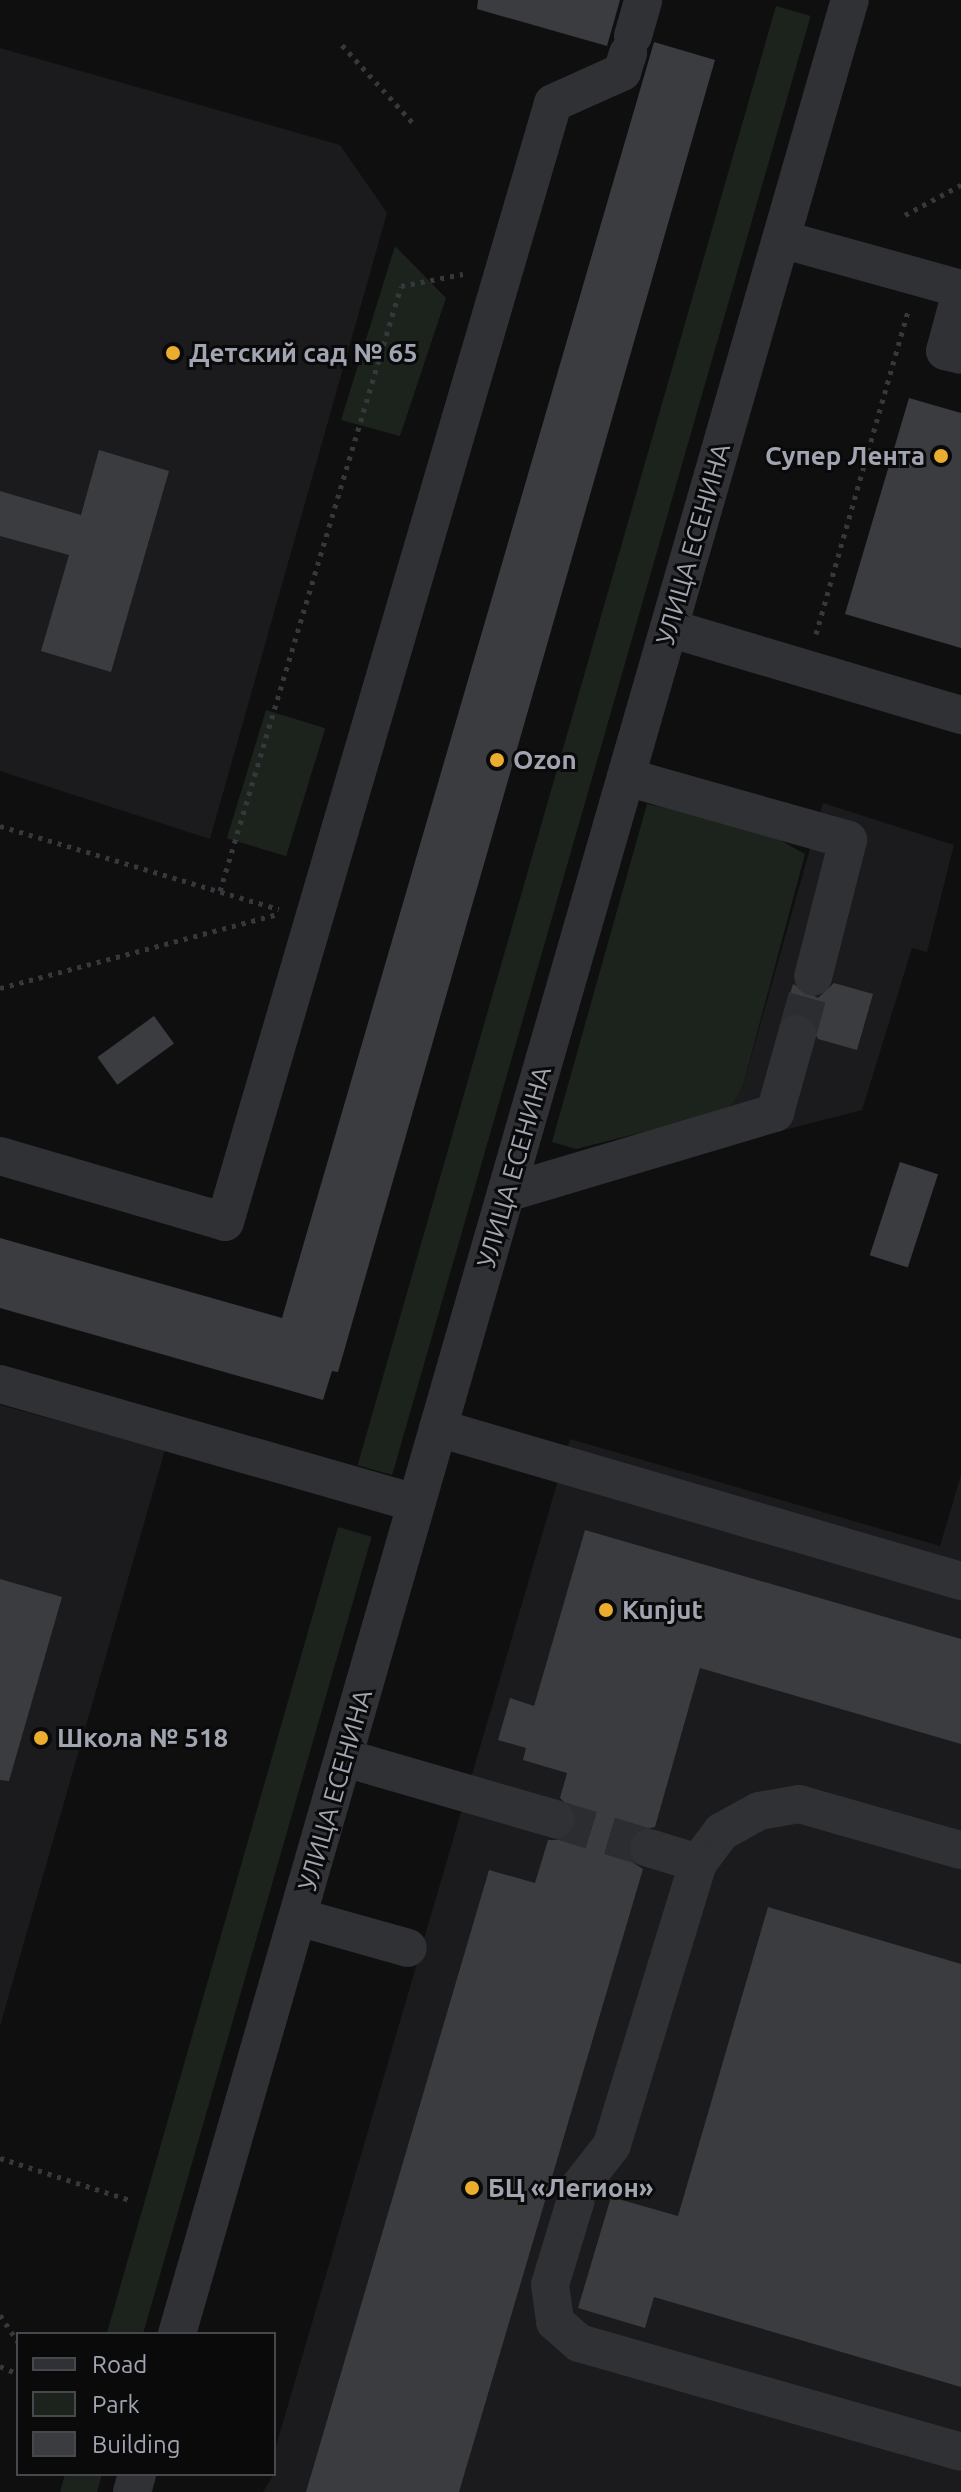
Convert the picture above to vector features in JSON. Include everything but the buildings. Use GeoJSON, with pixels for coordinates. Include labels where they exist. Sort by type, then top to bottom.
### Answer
{"type":"FeatureCollection","features":[{"type":"Feature","properties":{"kind":"street"},"geometry":{"type":"LineString","coordinates":[[0,1156],[225,1222],[553,103],[622,72],[643,0]]}},
{"type":"Feature","properties":{"kind":"street","name":"УЛИЦА ЕСЕНИНА"},"geometry":{"type":"LineString","coordinates":[[178,2332],[850,0]]}},
{"type":"Feature","properties":{"kind":"street"},"geometry":{"type":"LineString","coordinates":[[781,239],[961,291],[945,351],[961,355]]}},
{"type":"Feature","properties":{"kind":"street"},"geometry":{"type":"LineString","coordinates":[[669,628],[961,715]]}},
{"type":"Feature","properties":{"kind":"street"},"geometry":{"type":"LineString","coordinates":[[626,777],[848,840],[813,977]]}},
{"type":"Feature","properties":{"kind":"street"},"geometry":{"type":"LineString","coordinates":[[506,1193],[775,1113],[797,1034]]}},
{"type":"Feature","properties":{"kind":"street"},"geometry":{"type":"LineString","coordinates":[[0,1384],[416,1503]]}},
{"type":"Feature","properties":{"kind":"street"},"geometry":{"type":"LineString","coordinates":[[438,1428],[961,1581]]}},
{"type":"Feature","properties":{"kind":"street"},"geometry":{"type":"LineString","coordinates":[[345,1758],[555,1819]]}},
{"type":"Feature","properties":{"kind":"street"},"geometry":{"type":"LineString","coordinates":[[961,1850],[799,1804],[759,1811],[721,1832],[698,1863],[612,2145],[580,2186],[550,2285],[555,2322],[579,2343],[961,2452]]}},
{"type":"Feature","properties":{"kind":"street"},"geometry":{"type":"LineString","coordinates":[[649,1848],[698,1863]]}},
{"type":"Feature","properties":{"kind":"street"},"geometry":{"type":"LineString","coordinates":[[298,1917],[408,1948]]}},
{"type":"Feature","properties":{"kind":"path"},"geometry":{"type":"LineString","coordinates":[[342,45],[413,123]]}},
{"type":"Feature","properties":{"kind":"path"},"geometry":{"type":"LineString","coordinates":[[905,215],[961,185]]}},
{"type":"Feature","properties":{"kind":"path"},"geometry":{"type":"LineString","coordinates":[[220,891],[401,286],[506,266]]}},
{"type":"Feature","properties":{"kind":"path"},"geometry":{"type":"LineString","coordinates":[[806,669],[918,277]]}},
{"type":"Feature","properties":{"kind":"path"},"geometry":{"type":"LineString","coordinates":[[0,826],[288,912],[0,988]]}},
{"type":"Feature","properties":{"kind":"path"},"geometry":{"type":"LineString","coordinates":[[0,2158],[133,2201]]}},
{"type":"Feature","properties":{"kind":"path"},"geometry":{"type":"LineString","coordinates":[[0,2315],[16,2339]]}},
{"type":"Feature","properties":{"kind":"shaded area","name":"Детский сад № 65"},"geometry":{"type":"Polygon","coordinates":[[[0,48],[340,145],[387,213],[210,839],[0,771],[0,48]]]}},
{"type":"Feature","properties":{"kind":"shaded area"},"geometry":{"type":"Polygon","coordinates":[[[823,803],[954,845],[927,952],[912,948],[862,1110],[757,1137],[727,1111],[742,1089],[823,803]]]}},
{"type":"Feature","properties":{"kind":"shaded area","name":"Школа № 518"},"geometry":{"type":"Polygon","coordinates":[[[0,1405],[165,1450],[0,2026],[0,1405]]]}},
{"type":"Feature","properties":{"kind":"shaded area"},"geometry":{"type":"Polygon","coordinates":[[[570,1439],[940,1546],[961,1475],[961,2492],[263,2492],[273,2476],[276,2476],[276,2446],[570,1439]]]}},
{"type":"Feature","properties":{"kind":"green space"},"geometry":{"type":"Polygon","coordinates":[[[776,6],[811,16],[392,1475],[358,1465],[776,6]]]}},
{"type":"Feature","properties":{"kind":"green space"},"geometry":{"type":"Polygon","coordinates":[[[395,246],[446,298],[400,436],[341,420],[395,246]]]}},
{"type":"Feature","properties":{"kind":"green space"},"geometry":{"type":"Polygon","coordinates":[[[266,710],[325,728],[286,856],[227,838],[266,710]]]}},
{"type":"Feature","properties":{"kind":"green space"},"geometry":{"type":"Polygon","coordinates":[[[647,804],[755,826],[805,854],[742,1089],[727,1111],[576,1149],[552,1142],[647,804]]]}},
{"type":"Feature","properties":{"kind":"green space"},"geometry":{"type":"Polygon","coordinates":[[[338,1527],[372,1537],[144,2332],[107,2332],[338,1527]]]}},
{"type":"Feature","properties":{"kind":"green space"},"geometry":{"type":"Polygon","coordinates":[[[64,2476],[101,2476],[97,2492],[60,2492],[64,2476]]]}},
{"type":"Feature","properties":{"kind":"tunnel"},"geometry":{"type":"LineString","coordinates":[[797,1034],[813,977]]}},
{"type":"Feature","properties":{"kind":"tunnel"},"geometry":{"type":"LineString","coordinates":[[555,1819],[649,1848]]}},
{"type":"Feature","properties":{"kind":"place","name":"Детский сад № 65"},"geometry":{"type":"Point","coordinates":[173,353]}},
{"type":"Feature","properties":{"kind":"place","name":"Супер Лента"},"geometry":{"type":"Point","coordinates":[941,456]}},
{"type":"Feature","properties":{"kind":"place","name":"Ozon"},"geometry":{"type":"Point","coordinates":[497,760]}},
{"type":"Feature","properties":{"kind":"place","name":"Kunjut"},"geometry":{"type":"Point","coordinates":[606,1610]}},
{"type":"Feature","properties":{"kind":"place","name":"Школа № 518"},"geometry":{"type":"Point","coordinates":[41,1738]}},
{"type":"Feature","properties":{"kind":"place","name":"БЦ «Легион»"},"geometry":{"type":"Point","coordinates":[472,2188]}}]}
